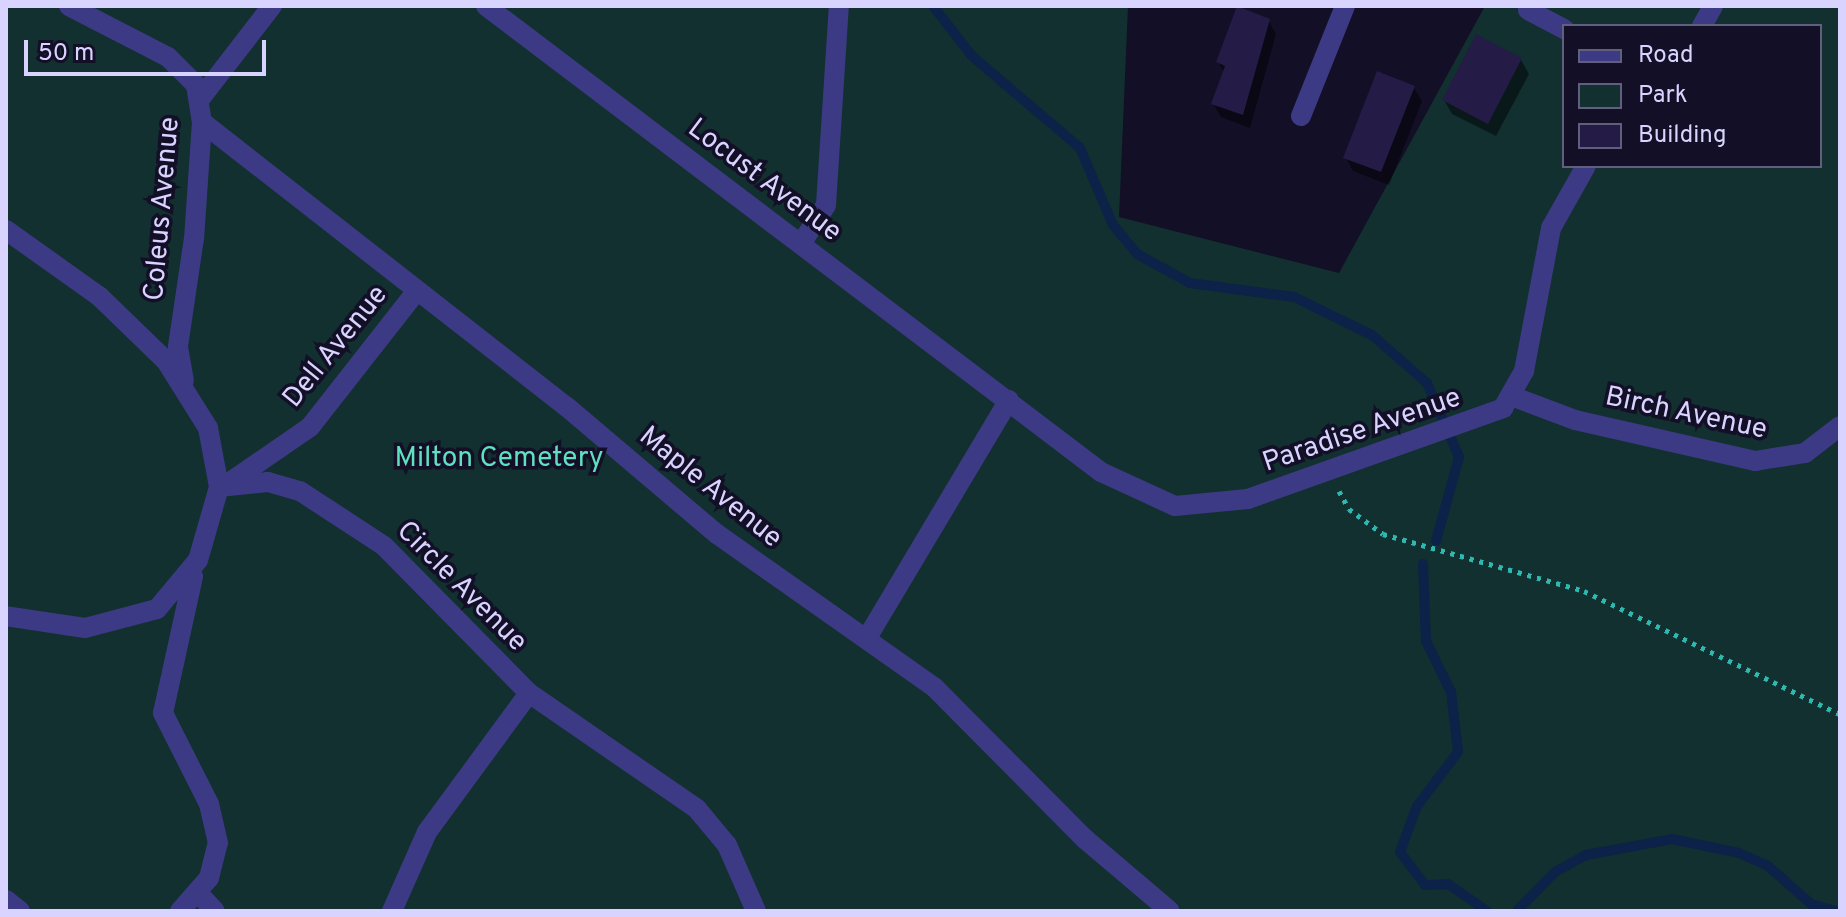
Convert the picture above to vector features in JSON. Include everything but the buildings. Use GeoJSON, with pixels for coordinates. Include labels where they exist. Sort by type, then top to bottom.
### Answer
{"type":"FeatureCollection","features":[{"type":"Feature","properties":{"kind":"street","name":"Coleus Avenue"},"geometry":{"type":"LineString","coordinates":[[69,6],[179,65],[200,99],[202,122],[178,347],[189,392]]}},
{"type":"Feature","properties":{"kind":"street"},"geometry":{"type":"LineString","coordinates":[[200,99],[272,6]]}},
{"type":"Feature","properties":{"kind":"street","name":"Locust Avenue"},"geometry":{"type":"LineString","coordinates":[[486,6],[1009,400]]}},
{"type":"Feature","properties":{"kind":"street"},"geometry":{"type":"LineString","coordinates":[[801,244],[826,205],[839,6]]}},
{"type":"Feature","properties":{"kind":"street"},"geometry":{"type":"LineString","coordinates":[[1301,116],[1345,6]]}},
{"type":"Feature","properties":{"kind":"street"},"geometry":{"type":"LineString","coordinates":[[1703,24],[1713,6]]}},
{"type":"Feature","properties":{"kind":"street"},"geometry":{"type":"LineString","coordinates":[[1528,10],[1562,28]]}},
{"type":"Feature","properties":{"kind":"street","name":"Maple Avenue"},"geometry":{"type":"LineString","coordinates":[[202,122],[717,534],[867,638],[961,711],[1085,839],[1170,911]]}},
{"type":"Feature","properties":{"kind":"street"},"geometry":{"type":"LineString","coordinates":[[1514,397],[1551,228],[1585,168]]}},
{"type":"Feature","properties":{"kind":"street"},"geometry":{"type":"LineString","coordinates":[[6,230],[117,311],[189,392],[215,448],[219,487],[198,560],[163,713],[215,824],[215,863],[199,894],[180,911]]}},
{"type":"Feature","properties":{"kind":"street","name":"Dell Avenue"},"geometry":{"type":"LineString","coordinates":[[219,487],[310,427],[416,292]]}},
{"type":"Feature","properties":{"kind":"street","name":"Birch Avenue"},"geometry":{"type":"LineString","coordinates":[[1514,397],[1575,420],[1755,461],[1805,453],[1840,426]]}},
{"type":"Feature","properties":{"kind":"street","name":"Paradise Avenue"},"geometry":{"type":"LineString","coordinates":[[1009,400],[1120,484],[1175,506],[1229,504],[1478,422],[1514,397]]}},
{"type":"Feature","properties":{"kind":"street"},"geometry":{"type":"LineString","coordinates":[[867,638],[1009,400]]}},
{"type":"Feature","properties":{"kind":"street","name":"Circle Avenue"},"geometry":{"type":"LineString","coordinates":[[219,487],[285,485],[338,511],[403,562],[529,693],[697,809],[727,845],[756,911]]}},
{"type":"Feature","properties":{"kind":"street"},"geometry":{"type":"LineString","coordinates":[[6,616],[62,628],[125,623],[170,600],[198,560]]}},
{"type":"Feature","properties":{"kind":"street","name":"Circle Avenue"},"geometry":{"type":"LineString","coordinates":[[392,911],[427,832],[529,693]]}},
{"type":"Feature","properties":{"kind":"street"},"geometry":{"type":"LineString","coordinates":[[199,894],[215,911]]}},
{"type":"Feature","properties":{"kind":"street"},"geometry":{"type":"LineString","coordinates":[[6,900],[20,911]]}},
{"type":"Feature","properties":{"kind":"path"},"geometry":{"type":"LineString","coordinates":[[1330,471],[1349,509],[1383,534],[1584,591],[1840,714]]}},
{"type":"Feature","properties":{"kind":"green space","name":"Milton Cemetery"},"geometry":{"type":"Polygon","coordinates":[[[6,6],[1128,6],[1119,217],[1339,273],[1485,6],[1840,6],[1840,911],[6,911],[6,6]]]}},
{"type":"Feature","properties":{"kind":"waterway"},"geometry":{"type":"LineString","coordinates":[[933,6],[972,56],[1080,148],[1113,225],[1137,254],[1190,283],[1294,297],[1372,335],[1427,383],[1459,457],[1436,541]]}},
{"type":"Feature","properties":{"kind":"waterway"},"geometry":{"type":"LineString","coordinates":[[1423,564],[1426,641],[1451,692],[1458,752],[1417,806],[1400,852],[1425,885],[1448,884],[1487,911]]}},
{"type":"Feature","properties":{"kind":"waterway"},"geometry":{"type":"LineString","coordinates":[[1517,911],[1555,872],[1586,855],[1672,839],[1739,853],[1768,866],[1811,904],[1835,911]]}}]}
